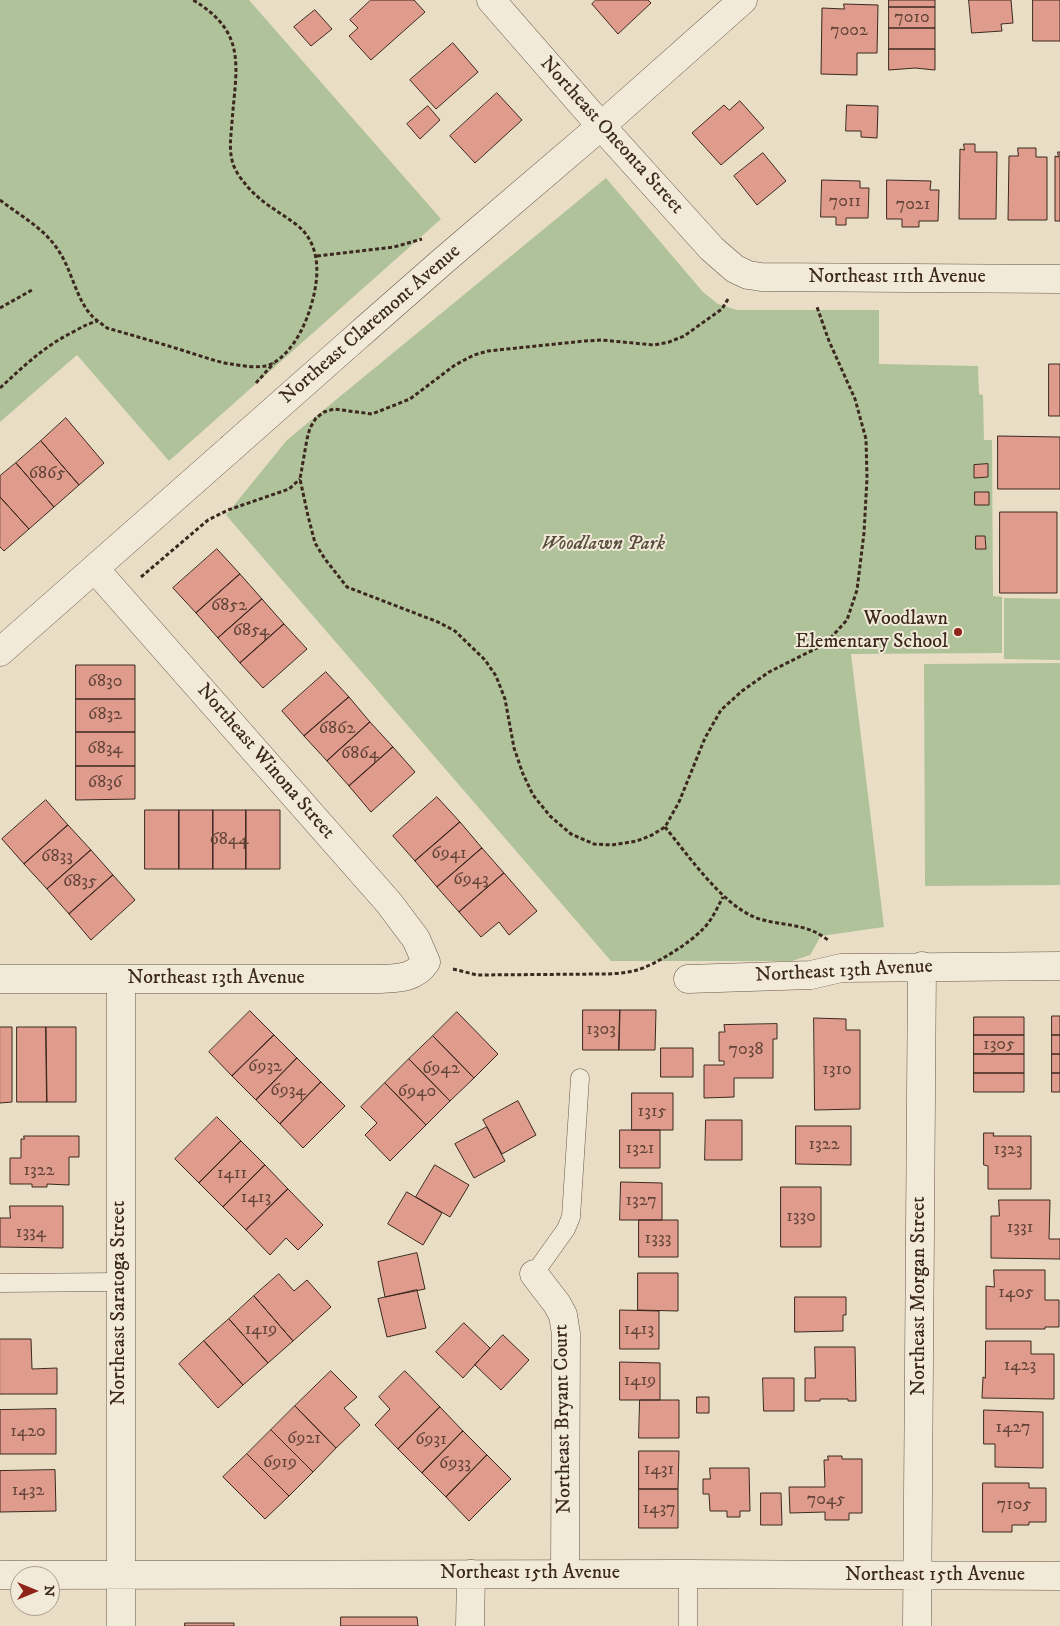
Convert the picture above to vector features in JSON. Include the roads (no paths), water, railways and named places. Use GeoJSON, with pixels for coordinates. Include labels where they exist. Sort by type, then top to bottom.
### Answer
{"type":"FeatureCollection","features":[{"type":"Feature","properties":{"kind":"street","name":"Northeast Oneonta Street"},"geometry":{"type":"LineString","coordinates":[[491,0],[712,249],[735,269]]}},
{"type":"Feature","properties":{"kind":"street","name":"Northeast Claremont Avenue"},"geometry":{"type":"LineString","coordinates":[[0,652],[361,333],[744,0]]}},
{"type":"Feature","properties":{"kind":"street","name":"Northeast 11th Avenue"},"geometry":{"type":"LineString","coordinates":[[735,269],[748,275],[761,277],[1060,279]]}},
{"type":"Feature","properties":{"kind":"street","name":"Northeast Winona Street"},"geometry":{"type":"LineString","coordinates":[[95,569],[389,903],[416,939],[426,962]]}},
{"type":"Feature","properties":{"kind":"street","name":"Northeast 13th Avenue"},"geometry":{"type":"LineString","coordinates":[[0,979],[381,979],[404,977],[420,971],[426,962]]}},
{"type":"Feature","properties":{"kind":"street","name":"Northeast Morgan Street"},"geometry":{"type":"LineString","coordinates":[[918,1626],[922,966]]}},
{"type":"Feature","properties":{"kind":"street","name":"Northeast 13th Avenue"},"geometry":{"type":"LineString","coordinates":[[688,979],[811,975],[841,968],[1060,966]]}},
{"type":"Feature","properties":{"kind":"street","name":"Northeast Saratoga Street"},"geometry":{"type":"LineString","coordinates":[[121,979],[121,1626]]}},
{"type":"Feature","properties":{"kind":"street","name":"Northeast Bryant Court"},"geometry":{"type":"LineString","coordinates":[[534,1274],[560,1310],[566,1334],[564,1574]]}},
{"type":"Feature","properties":{"kind":"street"},"geometry":{"type":"LineString","coordinates":[[470,1626],[471,1574]]}},
{"type":"Feature","properties":{"kind":"street","name":"Northeast 15th Avenue"},"geometry":{"type":"LineString","coordinates":[[0,1575],[688,1574],[1060,1576]]}},
{"type":"Feature","properties":{"kind":"lane"},"geometry":{"type":"LineString","coordinates":[[534,1274],[566,1229],[571,1217],[580,1078]]}},
{"type":"Feature","properties":{"kind":"lane"},"geometry":{"type":"LineString","coordinates":[[0,1283],[120,1282]]}},
{"type":"Feature","properties":{"kind":"lane"},"geometry":{"type":"LineString","coordinates":[[688,1574],[688,1626]]}},
{"type":"Feature","properties":{"kind":"place","name":"Woodlawn Elementary School"},"geometry":{"type":"Point","coordinates":[958,632]}},
{"type":"Feature","properties":{"kind":"park label","name":"Woodlawn Park"},"geometry":{"type":"Point","coordinates":[603,545]}}]}
